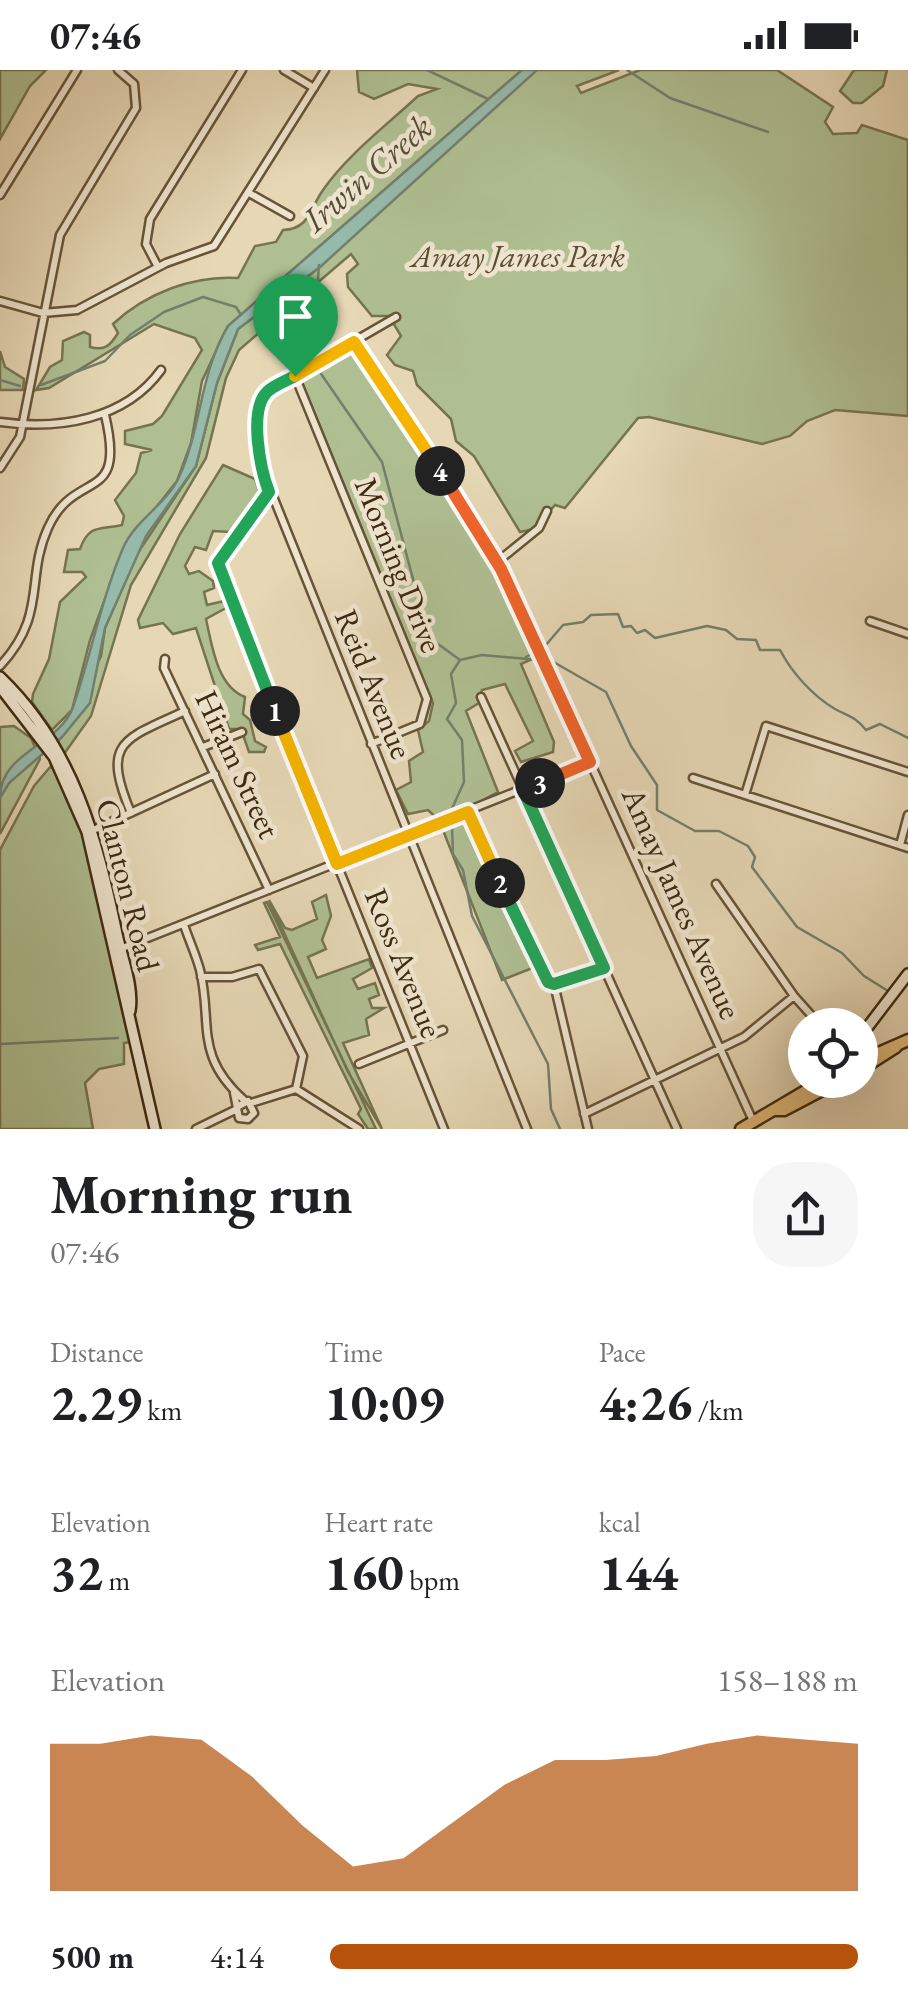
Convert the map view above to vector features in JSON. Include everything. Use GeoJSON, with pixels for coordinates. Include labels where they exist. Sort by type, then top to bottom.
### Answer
{"type":"FeatureCollection","features":[{"type":"Feature","properties":{"kind":"main road","name":"Clanton Road"},"geometry":{"type":"LineString","coordinates":[[0,678],[57,756],[90,831],[155,1129]]}},
{"type":"Feature","properties":{"kind":"main road","name":"Clanton Road"},"geometry":{"type":"LineString","coordinates":[[0,687],[40,729]]}},
{"type":"Feature","properties":{"kind":"main road"},"geometry":{"type":"LineString","coordinates":[[878,1014],[908,974]]}},
{"type":"Feature","properties":{"kind":"main road"},"geometry":{"type":"LineString","coordinates":[[878,1054],[908,1040]]}},
{"type":"Feature","properties":{"kind":"main road"},"geometry":{"type":"LineString","coordinates":[[742,1129],[795,1098]]}},
{"type":"Feature","properties":{"kind":"main road"},"geometry":{"type":"LineString","coordinates":[[776,1110],[806,1098]]}},
{"type":"Feature","properties":{"kind":"street"},"geometry":{"type":"LineString","coordinates":[[0,194],[77,70]]}},
{"type":"Feature","properties":{"kind":"street"},"geometry":{"type":"LineString","coordinates":[[0,468],[18,444],[60,235],[136,108],[136,88],[118,70]]}},
{"type":"Feature","properties":{"kind":"street"},"geometry":{"type":"LineString","coordinates":[[158,268],[148,252],[148,225],[242,70]]}},
{"type":"Feature","properties":{"kind":"street"},"geometry":{"type":"LineString","coordinates":[[284,70],[314,88]]}},
{"type":"Feature","properties":{"kind":"street"},"geometry":{"type":"LineString","coordinates":[[0,301],[43,313],[92,306],[158,268],[214,246],[325,70]]}},
{"type":"Feature","properties":{"kind":"street"},"geometry":{"type":"LineString","coordinates":[[249,193],[290,216]]}},
{"type":"Feature","properties":{"kind":"street","name":"Reid Avenue"},"geometry":{"type":"LineString","coordinates":[[396,317],[268,391],[262,401],[258,459],[527,1129]]}},
{"type":"Feature","properties":{"kind":"street","name":"Amay James Avenue"},"geometry":{"type":"LineString","coordinates":[[354,342],[498,562],[754,1122]]}},
{"type":"Feature","properties":{"kind":"street"},"geometry":{"type":"LineString","coordinates":[[0,422],[23,424],[105,415],[136,400],[161,370]]}},
{"type":"Feature","properties":{"kind":"street","name":"Morning Drive"},"geometry":{"type":"LineString","coordinates":[[295,376],[427,700],[420,724],[371,744]]}},
{"type":"Feature","properties":{"kind":"street"},"geometry":{"type":"LineString","coordinates":[[0,666],[28,622],[50,522],[63,505],[99,481],[111,466],[113,448],[105,415]]}},
{"type":"Feature","properties":{"kind":"street","name":"Ross Avenue"},"geometry":{"type":"LineString","coordinates":[[269,492],[222,553],[218,568],[444,1129]]}},
{"type":"Feature","properties":{"kind":"street"},"geometry":{"type":"LineString","coordinates":[[498,562],[539,528],[547,511]]}},
{"type":"Feature","properties":{"kind":"street"},"geometry":{"type":"LineString","coordinates":[[870,621],[908,634]]}},
{"type":"Feature","properties":{"kind":"street","name":"Hiram Street"},"geometry":{"type":"LineString","coordinates":[[165,659],[164,668],[269,890]]}},
{"type":"Feature","properties":{"kind":"street"},"geometry":{"type":"LineString","coordinates":[[482,697],[677,1129]]}},
{"type":"Feature","properties":{"kind":"street"},"geometry":{"type":"LineString","coordinates":[[132,813],[116,773],[120,751],[132,736],[185,711]]}},
{"type":"Feature","properties":{"kind":"street"},"geometry":{"type":"LineString","coordinates":[[745,795],[766,726],[908,772]]}},
{"type":"Feature","properties":{"kind":"street"},"geometry":{"type":"LineString","coordinates":[[203,747],[242,732]]}},
{"type":"Feature","properties":{"kind":"street"},"geometry":{"type":"LineString","coordinates":[[117,950],[590,762]]}},
{"type":"Feature","properties":{"kind":"street"},"geometry":{"type":"LineString","coordinates":[[90,831],[215,774]]}},
{"type":"Feature","properties":{"kind":"street"},"geometry":{"type":"LineString","coordinates":[[693,778],[904,847],[908,815]]}},
{"type":"Feature","properties":{"kind":"street"},"geometry":{"type":"LineString","coordinates":[[468,812],[540,970],[554,984],[588,1129]]}},
{"type":"Feature","properties":{"kind":"street"},"geometry":{"type":"LineString","coordinates":[[716,884],[805,1008]]}},
{"type":"Feature","properties":{"kind":"street"},"geometry":{"type":"LineString","coordinates":[[184,925],[201,977],[206,1038],[244,1114],[256,1129]]}},
{"type":"Feature","properties":{"kind":"street"},"geometry":{"type":"LineString","coordinates":[[554,984],[604,968]]}},
{"type":"Feature","properties":{"kind":"street"},"geometry":{"type":"LineString","coordinates":[[201,977],[232,977],[259,970],[303,1056],[296,1090]]}},
{"type":"Feature","properties":{"kind":"street"},"geometry":{"type":"LineString","coordinates":[[584,1114],[760,1028],[794,996]]}},
{"type":"Feature","properties":{"kind":"street"},"geometry":{"type":"LineString","coordinates":[[359,1064],[443,1030]]}},
{"type":"Feature","properties":{"kind":"street"},"geometry":{"type":"LineString","coordinates":[[196,1129],[244,1114],[296,1090]]}},
{"type":"Feature","properties":{"kind":"street"},"geometry":{"type":"LineString","coordinates":[[296,1090],[359,1129]]}},
{"type":"Feature","properties":{"kind":"street"},"geometry":{"type":"LineString","coordinates":[[234,1092],[248,1102],[269,1100]]}},
{"type":"Feature","properties":{"kind":"street"},"geometry":{"type":"LineString","coordinates":[[244,1114],[248,1102]]}},
{"type":"Feature","properties":{"kind":"street"},"geometry":{"type":"LineString","coordinates":[[244,1114],[248,1102]]}},
{"type":"Feature","properties":{"kind":"green space"},"geometry":{"type":"Polygon","coordinates":[[[0,70],[46,70],[30,86],[0,139],[0,70]]]}},
{"type":"Feature","properties":{"kind":"green space"},"geometry":{"type":"Polygon","coordinates":[[[357,70],[522,70],[228,326],[202,381],[191,443],[177,481],[123,549],[90,640],[72,710],[52,730],[32,702],[49,659],[60,602],[86,577],[82,572],[64,572],[68,550],[80,549],[87,535],[96,530],[122,525],[124,516],[115,500],[136,473],[141,453],[152,450],[125,444],[125,431],[153,424],[162,416],[202,350],[195,338],[154,324],[49,388],[36,390],[50,367],[62,360],[63,341],[84,332],[90,335],[90,347],[103,348],[118,333],[113,324],[155,295],[188,283],[238,278],[255,246],[276,242],[283,230],[304,222],[323,190],[355,153],[418,96],[437,89],[408,84],[374,99],[359,92],[357,70]]]}},
{"type":"Feature","properties":{"kind":"green space","name":"Amay James Park"},"geometry":{"type":"Polygon","coordinates":[[[529,70],[619,70],[577,86],[581,93],[640,70],[777,70],[833,107],[825,122],[833,134],[857,133],[862,125],[908,140],[908,416],[835,410],[807,421],[790,436],[762,444],[649,417],[638,418],[565,508],[555,505],[534,529],[520,532],[474,456],[456,441],[451,419],[417,385],[413,371],[395,365],[387,355],[401,336],[389,316],[372,316],[348,287],[347,274],[358,264],[351,254],[239,350],[226,378],[206,458],[131,585],[91,716],[64,754],[58,741],[101,656],[105,628],[137,554],[196,466],[217,383],[238,329],[320,267],[529,70]]]}},
{"type":"Feature","properties":{"kind":"green space"},"geometry":{"type":"Polygon","coordinates":[[[854,70],[887,70],[883,86],[862,103],[853,103],[840,91],[854,70]]]}},
{"type":"Feature","properties":{"kind":"green space"},"geometry":{"type":"Polygon","coordinates":[[[354,346],[492,557],[539,656],[521,664],[554,742],[553,752],[521,762],[515,751],[533,741],[505,684],[482,690],[479,703],[466,711],[498,792],[462,811],[535,967],[502,980],[439,820],[428,810],[408,814],[396,790],[411,782],[409,761],[423,752],[418,730],[429,721],[433,703],[301,380],[354,346]]]}},
{"type":"Feature","properties":{"kind":"green space"},"geometry":{"type":"Polygon","coordinates":[[[0,351],[5,367],[24,379],[23,390],[0,390],[0,351]]]}},
{"type":"Feature","properties":{"kind":"green space"},"geometry":{"type":"Polygon","coordinates":[[[223,465],[255,479],[261,496],[231,532],[213,531],[206,550],[195,547],[185,566],[189,574],[199,571],[213,581],[214,588],[204,592],[207,605],[224,601],[226,608],[206,619],[214,653],[228,684],[245,697],[243,714],[250,720],[255,741],[266,747],[264,752],[249,752],[241,729],[229,729],[196,628],[173,634],[163,623],[140,628],[138,620],[180,534],[223,465]]]}},
{"type":"Feature","properties":{"kind":"green space"},"geometry":{"type":"Polygon","coordinates":[[[14,726],[31,738],[40,759],[0,834],[0,727],[14,726]]]}},
{"type":"Feature","properties":{"kind":"green space"},"geometry":{"type":"Polygon","coordinates":[[[51,766],[68,795],[94,862],[130,1042],[124,1043],[124,1064],[99,1069],[85,1083],[93,1129],[0,1129],[0,850],[34,786],[51,766]]]}},
{"type":"Feature","properties":{"kind":"green space"},"geometry":{"type":"Polygon","coordinates":[[[326,895],[331,916],[322,940],[326,949],[308,957],[317,978],[369,959],[372,968],[353,979],[358,989],[375,983],[379,995],[369,999],[372,1008],[384,1008],[366,1019],[369,1035],[343,1043],[382,1129],[348,1072],[269,900],[285,928],[292,930],[317,919],[312,902],[326,895]]]}},
{"type":"Feature","properties":{"kind":"green space"},"geometry":{"type":"Polygon","coordinates":[[[267,902],[376,1129],[368,1129],[358,1114],[361,1109],[280,944],[258,950],[255,945],[280,937],[264,903],[267,902]]]}},
{"type":"Feature","properties":{"kind":"shaded area"},"geometry":{"type":"Polygon","coordinates":[[[522,70],[537,70],[320,267],[238,329],[217,383],[196,466],[146,536],[105,628],[90,703],[62,737],[9,783],[0,798],[9,769],[56,731],[73,707],[123,548],[179,477],[211,363],[228,326],[522,70]]]}},
{"type":"Feature","properties":{"kind":"waterway"},"geometry":{"type":"LineString","coordinates":[[427,70],[488,99]]}},
{"type":"Feature","properties":{"kind":"waterway"},"geometry":{"type":"LineString","coordinates":[[627,70],[670,98],[768,132]]}},
{"type":"Feature","properties":{"kind":"waterway"},"geometry":{"type":"LineString","coordinates":[[312,362],[319,265]]}},
{"type":"Feature","properties":{"kind":"waterway"},"geometry":{"type":"LineString","coordinates":[[41,385],[105,361],[130,335],[164,312],[203,297],[236,307],[241,315]]}},
{"type":"Feature","properties":{"kind":"waterway"},"geometry":{"type":"LineString","coordinates":[[317,368],[382,462],[422,613],[434,641],[460,660]]}},
{"type":"Feature","properties":{"kind":"waterway"},"geometry":{"type":"LineString","coordinates":[[0,380],[20,386]]}},
{"type":"Feature","properties":{"kind":"waterway"},"geometry":{"type":"LineString","coordinates":[[545,646],[563,625],[583,622],[591,615],[618,614],[623,627],[631,626],[637,633],[645,630],[655,638],[707,626],[726,630],[737,639],[756,640],[760,650],[780,650],[811,691],[866,730],[880,724],[908,738]]}},
{"type":"Feature","properties":{"kind":"waterway"},"geometry":{"type":"LineString","coordinates":[[526,657],[535,652]]}},
{"type":"Feature","properties":{"kind":"waterway"},"geometry":{"type":"LineString","coordinates":[[450,813],[464,782],[462,740],[447,719],[456,703],[451,674],[460,660],[482,655],[539,660]]}},
{"type":"Feature","properties":{"kind":"waterway"},"geometry":{"type":"LineString","coordinates":[[550,660],[606,692],[631,746],[657,785],[657,810],[695,831],[719,831],[748,846],[755,857],[752,867],[797,927],[842,953],[864,976],[888,991]]}},
{"type":"Feature","properties":{"kind":"waterway"},"geometry":{"type":"LineString","coordinates":[[452,826],[453,854],[463,870],[472,916],[548,1064],[551,1109],[560,1129]]}},
{"type":"Feature","properties":{"kind":"waterway"},"geometry":{"type":"LineString","coordinates":[[0,1044],[118,1038]]}},
{"type":"Feature","properties":{"kind":"route"},"geometry":{"type":"LineString","coordinates":[[354,342],[501,569],[590,762],[523,790],[604,968],[553,984],[545,979],[468,812],[337,864],[218,568],[222,553],[269,492],[258,459],[264,396],[295,376],[354,342]]}},
{"type":"Feature","properties":{"kind":"water label","name":"Irwin Creek"},"geometry":{"type":"Point","coordinates":[367,173]}}]}
